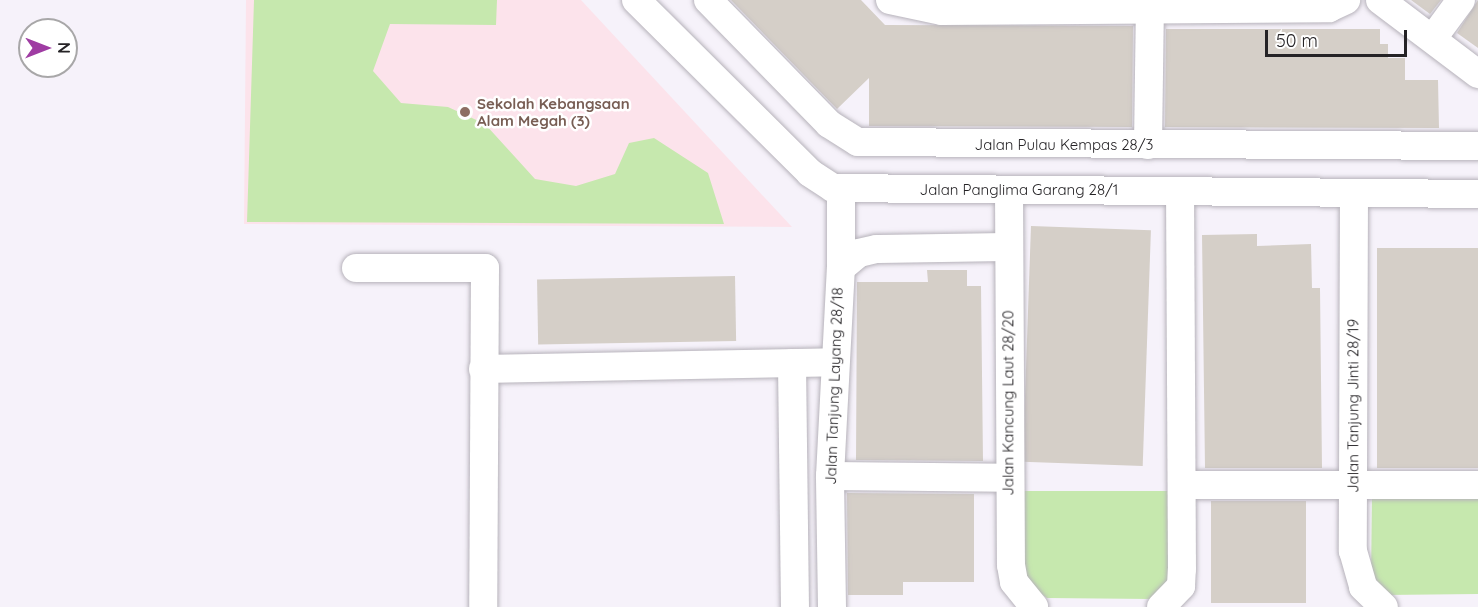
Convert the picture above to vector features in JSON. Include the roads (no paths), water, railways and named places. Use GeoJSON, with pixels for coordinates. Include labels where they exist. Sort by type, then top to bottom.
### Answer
{"type":"FeatureCollection","features":[{"type":"Feature","properties":{"kind":"street","name":"Jalan Panglima Garang 28/1"},"geometry":{"type":"LineString","coordinates":[[636,0],[810,173],[841,189],[1478,194]]}},
{"type":"Feature","properties":{"kind":"street","name":"Jalan Pulau Kempas 28/3"},"geometry":{"type":"LineString","coordinates":[[708,0],[829,124],[858,142],[1478,146]]}},
{"type":"Feature","properties":{"kind":"street"},"geometry":{"type":"LineString","coordinates":[[890,0],[942,11],[1329,8],[1346,0]]}},
{"type":"Feature","properties":{"kind":"street"},"geometry":{"type":"LineString","coordinates":[[1380,0],[1478,74]]}},
{"type":"Feature","properties":{"kind":"street"},"geometry":{"type":"LineString","coordinates":[[1433,38],[1461,0]]}},
{"type":"Feature","properties":{"kind":"street"},"geometry":{"type":"LineString","coordinates":[[1149,145],[1150,9]]}},
{"type":"Feature","properties":{"kind":"street"},"geometry":{"type":"LineString","coordinates":[[841,189],[841,268]]}},
{"type":"Feature","properties":{"kind":"street","name":"Jalan Kancung Laut 28/20"},"geometry":{"type":"LineString","coordinates":[[1009,190],[1007,478],[1014,582],[1034,607]]}},
{"type":"Feature","properties":{"kind":"street"},"geometry":{"type":"LineString","coordinates":[[1161,607],[1181,586],[1180,192]]}},
{"type":"Feature","properties":{"kind":"street","name":"Jalan Tanjung Jinti 28/19"},"geometry":{"type":"LineString","coordinates":[[1354,193],[1352,486],[1355,571],[1384,607]]}},
{"type":"Feature","properties":{"kind":"street","name":"Jalan Tanjung Layang 28/18"},"geometry":{"type":"LineString","coordinates":[[832,607],[830,476],[834,362],[841,268],[859,253],[877,249],[1008,247]]}},
{"type":"Feature","properties":{"kind":"street"},"geometry":{"type":"LineString","coordinates":[[356,268],[485,268],[483,607]]}},
{"type":"Feature","properties":{"kind":"street"},"geometry":{"type":"LineString","coordinates":[[483,369],[834,362]]}},
{"type":"Feature","properties":{"kind":"street"},"geometry":{"type":"LineString","coordinates":[[792,363],[795,607]]}},
{"type":"Feature","properties":{"kind":"street"},"geometry":{"type":"LineString","coordinates":[[830,476],[1007,478]]}},
{"type":"Feature","properties":{"kind":"street"},"geometry":{"type":"LineString","coordinates":[[1182,485],[1478,484]]}},
{"type":"Feature","properties":{"kind":"place","name":"Sekolah Kebangsaan Alam Megah (3)"},"geometry":{"type":"Point","coordinates":[465,112]}}]}
